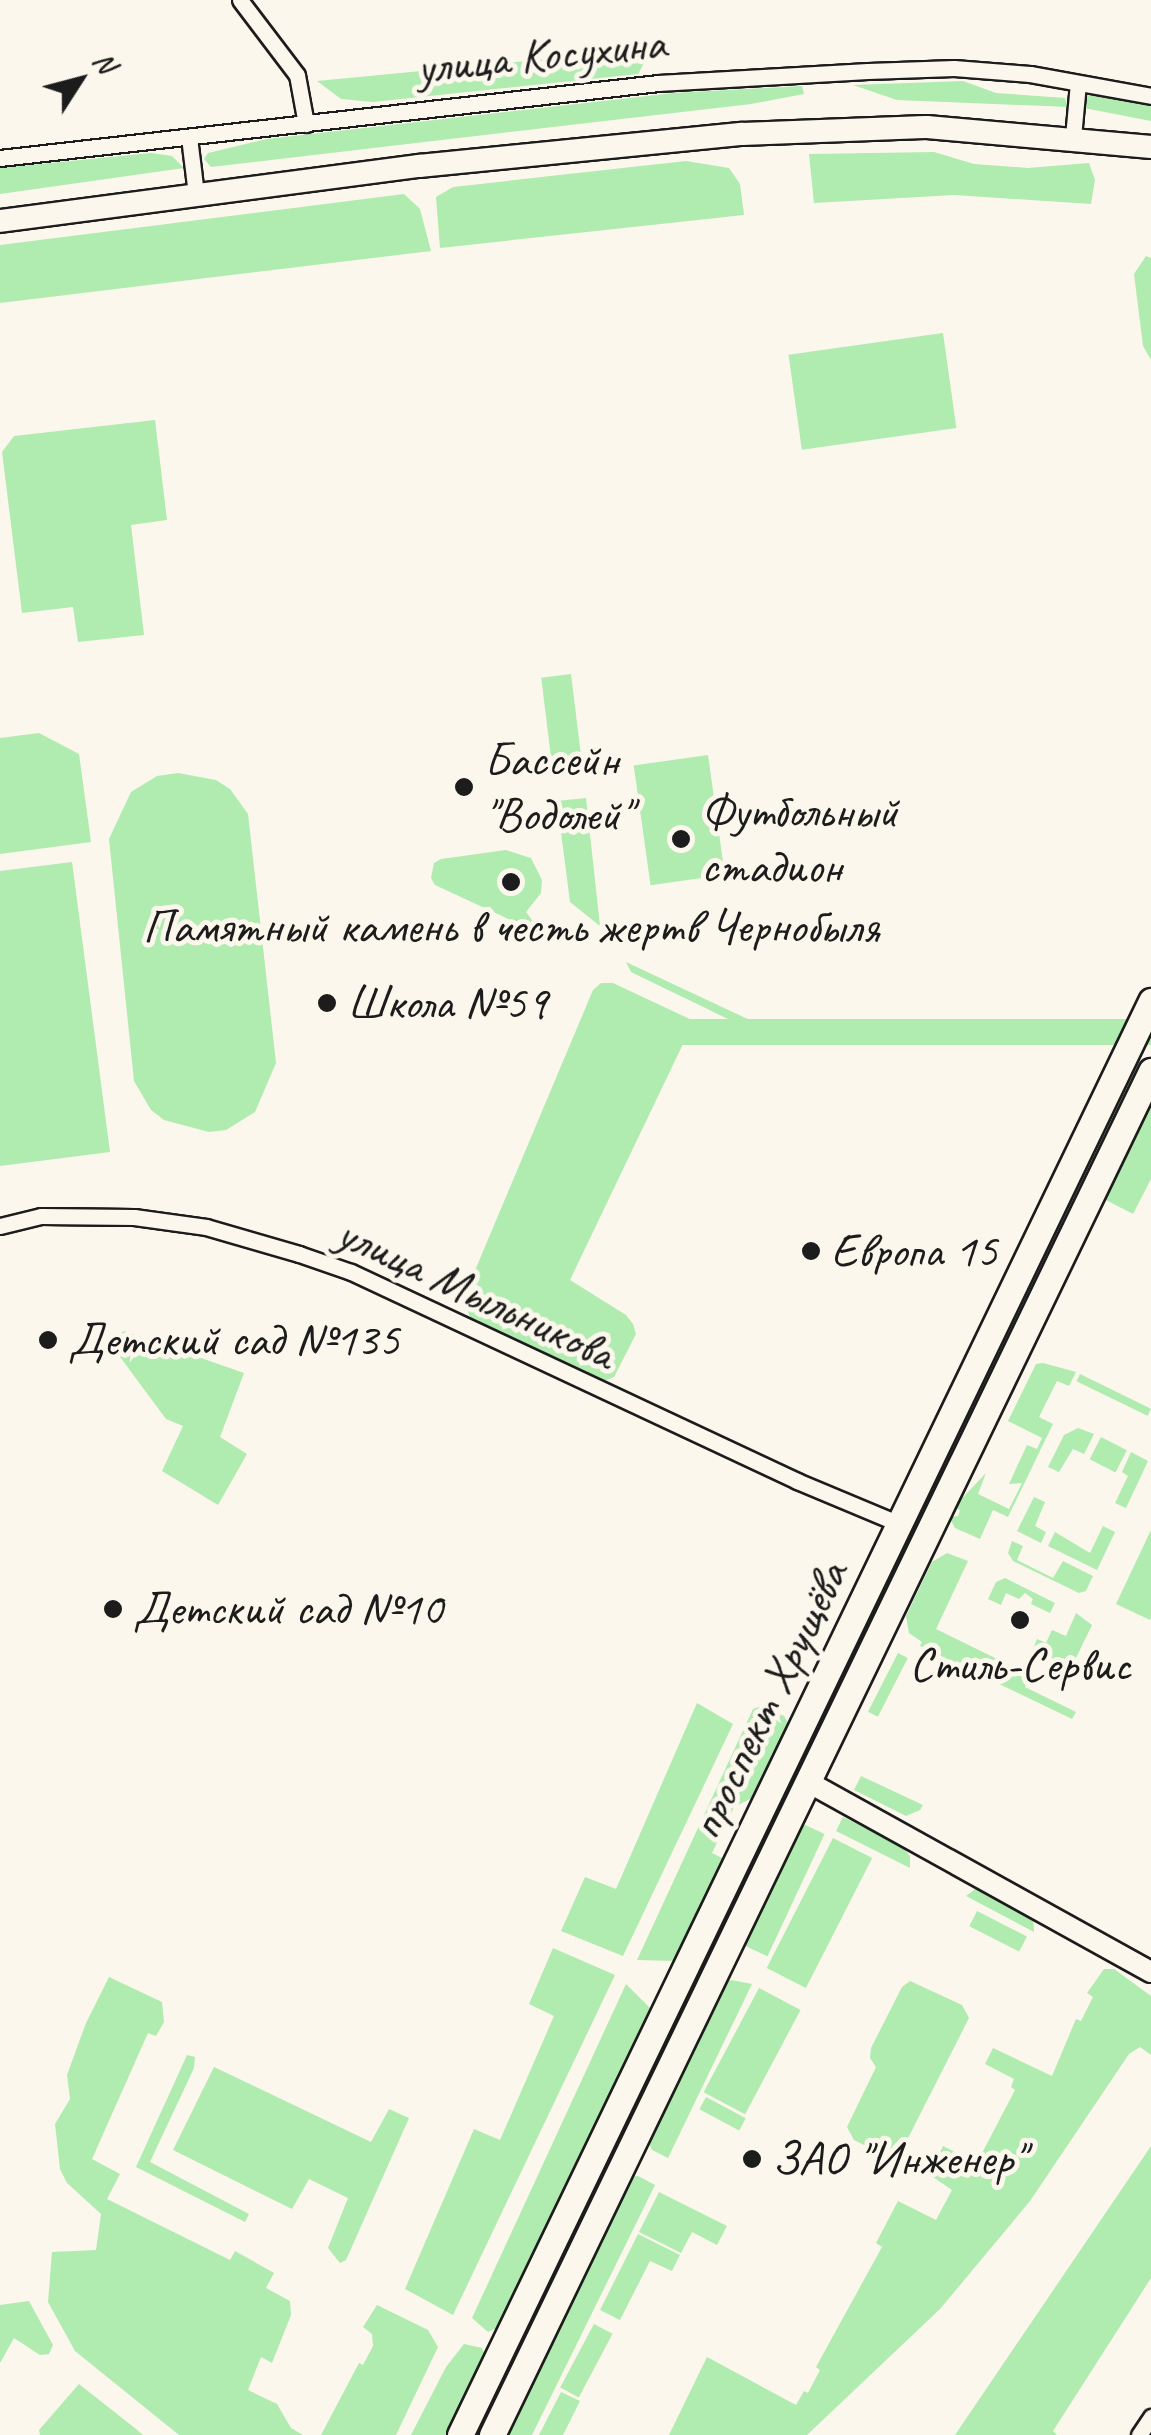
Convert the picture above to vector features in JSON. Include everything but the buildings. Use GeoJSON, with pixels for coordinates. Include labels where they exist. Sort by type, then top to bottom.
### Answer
{"type":"FeatureCollection","features":[{"type":"Feature","properties":{"kind":"main road","name":"улица Косухина"},"geometry":{"type":"LineString","coordinates":[[0,221],[576,148],[742,134],[927,127],[1151,147]]}},
{"type":"Feature","properties":{"kind":"main road","name":"проспект Хрущёва"},"geometry":{"type":"LineString","coordinates":[[460,2435],[1151,1001]]}},
{"type":"Feature","properties":{"kind":"main road","name":"проспект Хрущёва"},"geometry":{"type":"LineString","coordinates":[[492,2435],[1151,1071]]}},
{"type":"Feature","properties":{"kind":"main road"},"geometry":{"type":"LineString","coordinates":[[900,1524],[928,1533]]}},
{"type":"Feature","properties":{"kind":"street"},"geometry":{"type":"LineString","coordinates":[[240,0],[296,75],[306,124]]}},
{"type":"Feature","properties":{"kind":"street","name":"улица Косухина"},"geometry":{"type":"LineString","coordinates":[[0,158],[658,83],[868,70],[954,68],[1030,74],[1151,96]]}},
{"type":"Feature","properties":{"kind":"street"},"geometry":{"type":"LineString","coordinates":[[1073,138],[1078,83]]}},
{"type":"Feature","properties":{"kind":"street"},"geometry":{"type":"LineString","coordinates":[[190,137],[196,194]]}},
{"type":"Feature","properties":{"kind":"street","name":"улица Мыльникова"},"geometry":{"type":"LineString","coordinates":[[0,1226],[41,1216],[134,1217],[237,1234],[300,1254],[351,1272],[797,1481],[900,1524]]}},
{"type":"Feature","properties":{"kind":"street"},"geometry":{"type":"LineString","coordinates":[[808,1782],[1151,1972]]}},
{"type":"Feature","properties":{"kind":"street"},"geometry":{"type":"LineString","coordinates":[[1139,2435],[1151,2417]]}},
{"type":"Feature","properties":{"kind":"green space"},"geometry":{"type":"Polygon","coordinates":[[[641,52],[646,60],[638,74],[373,102],[341,99],[317,81],[641,52]]]}},
{"type":"Feature","properties":{"kind":"green space"},"geometry":{"type":"Polygon","coordinates":[[[963,81],[996,93],[1065,98],[1068,107],[897,100],[853,85],[963,81]]]}},
{"type":"Feature","properties":{"kind":"green space"},"geometry":{"type":"Polygon","coordinates":[[[802,86],[804,94],[751,104],[211,167],[204,159],[208,153],[267,139],[674,93],[802,86]]]}},
{"type":"Feature","properties":{"kind":"green space"},"geometry":{"type":"Polygon","coordinates":[[[1084,96],[1151,104],[1151,121],[1084,108],[1084,96]]]}},
{"type":"Feature","properties":{"kind":"green space"},"geometry":{"type":"Polygon","coordinates":[[[934,152],[974,164],[1028,168],[1089,163],[1095,180],[1091,204],[954,195],[814,203],[809,154],[934,152]]]}},
{"type":"Feature","properties":{"kind":"green space"},"geometry":{"type":"Polygon","coordinates":[[[151,153],[172,156],[184,168],[0,194],[0,168],[151,153]]]}},
{"type":"Feature","properties":{"kind":"green space"},"geometry":{"type":"Polygon","coordinates":[[[686,161],[729,168],[740,184],[744,215],[440,248],[436,197],[453,187],[686,161]]]}},
{"type":"Feature","properties":{"kind":"green space"},"geometry":{"type":"Polygon","coordinates":[[[404,194],[420,209],[431,251],[0,303],[0,245],[404,194]]]}},
{"type":"Feature","properties":{"kind":"green space"},"geometry":{"type":"Polygon","coordinates":[[[1146,256],[1151,258],[1151,360],[1143,346],[1134,274],[1146,256]]]}},
{"type":"Feature","properties":{"kind":"green space"},"geometry":{"type":"Polygon","coordinates":[[[943,333],[956,428],[802,450],[789,355],[943,333]]]}},
{"type":"Feature","properties":{"kind":"green space"},"geometry":{"type":"Polygon","coordinates":[[[155,420],[167,520],[131,525],[144,635],[78,642],[73,607],[22,613],[2,452],[14,436],[155,420]]]}},
{"type":"Feature","properties":{"kind":"green space"},"geometry":{"type":"Polygon","coordinates":[[[571,674],[582,766],[553,770],[541,678],[571,674]]]}},
{"type":"Feature","properties":{"kind":"green space"},"geometry":{"type":"Polygon","coordinates":[[[39,733],[79,754],[91,842],[0,854],[0,738],[39,733]]]}},
{"type":"Feature","properties":{"kind":"green space","name":"Футбольный стадион"},"geometry":{"type":"Polygon","coordinates":[[[708,755],[725,875],[651,885],[634,765],[708,755]]]}},
{"type":"Feature","properties":{"kind":"green space"},"geometry":{"type":"Polygon","coordinates":[[[178,773],[216,780],[230,789],[248,814],[276,1063],[255,1112],[226,1130],[209,1132],[164,1120],[151,1110],[134,1081],[109,839],[131,792],[157,776],[178,773]]]}},
{"type":"Feature","properties":{"kind":"green space"},"geometry":{"type":"Polygon","coordinates":[[[586,798],[600,926],[570,902],[557,801],[586,798]]]}},
{"type":"Feature","properties":{"kind":"green space"},"geometry":{"type":"Polygon","coordinates":[[[506,850],[531,858],[542,880],[541,893],[526,912],[535,924],[528,928],[435,885],[431,878],[434,863],[441,859],[506,850]]]}},
{"type":"Feature","properties":{"kind":"green space"},"geometry":{"type":"Polygon","coordinates":[[[72,862],[110,1152],[0,1166],[0,871],[72,862]]]}},
{"type":"Feature","properties":{"kind":"green space"},"geometry":{"type":"Polygon","coordinates":[[[626,962],[769,1029],[759,1034],[631,972],[626,962]]]}},
{"type":"Feature","properties":{"kind":"green space"},"geometry":{"type":"Polygon","coordinates":[[[601,983],[613,983],[694,1021],[570,1280],[626,1315],[633,1324],[636,1334],[614,1377],[602,1382],[470,1317],[463,1299],[593,990],[601,983]]]}},
{"type":"Feature","properties":{"kind":"green space"},"geometry":{"type":"Polygon","coordinates":[[[599,1019],[1151,1019],[1151,1045],[599,1045],[599,1019]]]}},
{"type":"Feature","properties":{"kind":"green space"},"geometry":{"type":"Polygon","coordinates":[[[1151,1098],[1151,1179],[1133,1214],[1102,1198],[1151,1098]]]}},
{"type":"Feature","properties":{"kind":"green space"},"geometry":{"type":"Polygon","coordinates":[[[124,1331],[244,1373],[220,1437],[247,1454],[218,1505],[162,1471],[183,1426],[166,1419],[109,1342],[124,1331]]]}},
{"type":"Feature","properties":{"kind":"green space"},"geometry":{"type":"Polygon","coordinates":[[[1036,1364],[1076,1372],[1069,1386],[1057,1381],[1039,1417],[1053,1424],[1008,1517],[993,1510],[980,1539],[955,1528],[949,1517],[958,1516],[960,1510],[954,1507],[986,1473],[978,1494],[1009,1509],[1022,1483],[1009,1484],[1027,1445],[1037,1449],[1042,1438],[1008,1421],[1036,1364]]]}},
{"type":"Feature","properties":{"kind":"green space"},"geometry":{"type":"Polygon","coordinates":[[[1080,1374],[1151,1409],[1147,1416],[1076,1381],[1080,1374]]]}},
{"type":"Feature","properties":{"kind":"green space"},"geometry":{"type":"Polygon","coordinates":[[[1078,1428],[1094,1434],[1084,1454],[1073,1449],[1059,1472],[1048,1467],[1064,1435],[1078,1428]]]}},
{"type":"Feature","properties":{"kind":"green space"},"geometry":{"type":"Polygon","coordinates":[[[1101,1437],[1127,1450],[1115,1472],[1090,1459],[1101,1437]]]}},
{"type":"Feature","properties":{"kind":"green space"},"geometry":{"type":"Polygon","coordinates":[[[1131,1452],[1148,1461],[1126,1508],[1115,1503],[1128,1476],[1122,1472],[1131,1452]]]}},
{"type":"Feature","properties":{"kind":"green space"},"geometry":{"type":"Polygon","coordinates":[[[1034,1497],[1045,1502],[1035,1526],[1046,1532],[1041,1543],[1017,1531],[1034,1497]]]}},
{"type":"Feature","properties":{"kind":"green space"},"geometry":{"type":"Polygon","coordinates":[[[1103,1526],[1115,1532],[1097,1570],[1048,1546],[1055,1532],[1090,1553],[1103,1526]]]}},
{"type":"Feature","properties":{"kind":"green space"},"geometry":{"type":"Polygon","coordinates":[[[1151,1530],[1151,1617],[1150,1620],[1116,1604],[1151,1530]]]}},
{"type":"Feature","properties":{"kind":"green space"},"geometry":{"type":"Polygon","coordinates":[[[1012,1541],[1023,1546],[1017,1560],[1053,1578],[1063,1561],[1093,1576],[1086,1591],[1079,1593],[1013,1561],[1008,1553],[1012,1541]]]}},
{"type":"Feature","properties":{"kind":"green space"},"geometry":{"type":"Polygon","coordinates":[[[947,1553],[968,1561],[936,1629],[1030,1675],[1025,1687],[1076,1712],[1072,1719],[920,1646],[922,1642],[909,1633],[906,1616],[932,1562],[947,1553]]]}},
{"type":"Feature","properties":{"kind":"green space"},"geometry":{"type":"Polygon","coordinates":[[[895,1562],[902,1565],[482,2435],[472,2435],[895,1562]]]}},
{"type":"Feature","properties":{"kind":"green space"},"geometry":{"type":"Polygon","coordinates":[[[1005,1578],[1055,1603],[1050,1613],[1031,1604],[1033,1599],[1025,1593],[1019,1599],[1006,1593],[1001,1605],[988,1599],[996,1582],[1005,1578]]]}},
{"type":"Feature","properties":{"kind":"green space"},"geometry":{"type":"Polygon","coordinates":[[[1076,1613],[1092,1625],[1074,1662],[1066,1665],[1033,1649],[1037,1639],[1046,1643],[1052,1630],[1066,1636],[1076,1613]]]}},
{"type":"Feature","properties":{"kind":"green space"},"geometry":{"type":"Polygon","coordinates":[[[898,1653],[908,1658],[878,1717],[868,1712],[898,1653]]]}},
{"type":"Feature","properties":{"kind":"green space"},"geometry":{"type":"Polygon","coordinates":[[[697,1703],[733,1724],[623,1956],[561,1931],[585,1877],[616,1889],[697,1703]]]}},
{"type":"Feature","properties":{"kind":"green space"},"geometry":{"type":"Polygon","coordinates":[[[761,1706],[784,1716],[791,1728],[756,1796],[734,1807],[712,1853],[722,1858],[723,1868],[677,1961],[637,1960],[753,1709],[761,1706]]]}},
{"type":"Feature","properties":{"kind":"green space"},"geometry":{"type":"Polygon","coordinates":[[[861,1776],[923,1805],[906,1816],[854,1790],[861,1776]]]}},
{"type":"Feature","properties":{"kind":"green space"},"geometry":{"type":"Polygon","coordinates":[[[843,1817],[902,1846],[910,1856],[910,1868],[836,1831],[843,1817]]]}},
{"type":"Feature","properties":{"kind":"green space"},"geometry":{"type":"Polygon","coordinates":[[[801,1823],[825,1834],[768,1956],[744,1945],[801,1823]]]}},
{"type":"Feature","properties":{"kind":"green space"},"geometry":{"type":"Polygon","coordinates":[[[833,1838],[872,1858],[806,1988],[767,1968],[833,1838]]]}},
{"type":"Feature","properties":{"kind":"green space"},"geometry":{"type":"Polygon","coordinates":[[[978,1887],[1033,1915],[1034,1932],[966,1896],[978,1887]]]}},
{"type":"Feature","properties":{"kind":"green space"},"geometry":{"type":"Polygon","coordinates":[[[977,1911],[1027,1936],[1019,1952],[969,1926],[977,1911]]]}},
{"type":"Feature","properties":{"kind":"green space"},"geometry":{"type":"Polygon","coordinates":[[[553,1948],[615,1975],[453,2315],[405,2289],[474,2129],[500,2140],[554,2016],[529,2004],[553,1948]]]}},
{"type":"Feature","properties":{"kind":"green space"},"geometry":{"type":"Polygon","coordinates":[[[1104,1969],[1114,1969],[1151,1996],[1151,2055],[1140,2047],[1129,2054],[1030,2201],[940,2309],[807,2435],[669,2435],[707,2357],[796,2405],[804,2391],[808,2393],[820,2370],[816,2367],[882,2247],[876,2243],[898,2201],[936,2220],[952,2190],[930,2175],[943,2146],[972,2161],[977,2153],[981,2155],[1015,2090],[1011,2087],[1014,2079],[985,2064],[993,2048],[1052,2076],[1076,2019],[1081,2021],[1093,1997],[1087,1993],[1104,1969]]]}},
{"type":"Feature","properties":{"kind":"green space"},"geometry":{"type":"Polygon","coordinates":[[[109,1977],[162,2002],[164,2022],[156,2036],[148,2033],[92,2159],[120,2174],[107,2199],[230,2260],[235,2251],[274,2273],[266,2288],[290,2301],[291,2315],[272,2363],[261,2357],[248,2390],[277,2404],[291,2428],[303,2435],[179,2435],[75,2351],[48,2302],[52,2252],[96,2250],[101,2214],[67,2183],[60,2169],[55,2124],[70,2099],[67,2075],[86,2023],[109,1977]]]}},
{"type":"Feature","properties":{"kind":"green space"},"geometry":{"type":"Polygon","coordinates":[[[731,1980],[752,1984],[668,2158],[652,2150],[647,2140],[722,1984],[731,1980]]]}},
{"type":"Feature","properties":{"kind":"green space"},"geometry":{"type":"Polygon","coordinates":[[[910,1981],[962,2005],[969,2018],[902,2150],[888,2157],[854,2140],[847,2127],[876,2067],[870,2058],[871,2048],[902,1987],[910,1981]]]}},
{"type":"Feature","properties":{"kind":"green space"},"geometry":{"type":"Polygon","coordinates":[[[626,1984],[653,2011],[503,2325],[488,2332],[472,2318],[626,1984]]]}},
{"type":"Feature","properties":{"kind":"green space"},"geometry":{"type":"Polygon","coordinates":[[[759,1988],[800,2010],[745,2114],[704,2092],[759,1988]]]}},
{"type":"Feature","properties":{"kind":"green space"},"geometry":{"type":"Polygon","coordinates":[[[187,2055],[195,2057],[194,2068],[150,2162],[249,2214],[245,2222],[136,2167],[187,2055]]]}},
{"type":"Feature","properties":{"kind":"green space"},"geometry":{"type":"Polygon","coordinates":[[[214,2067],[371,2142],[389,2109],[409,2118],[346,2260],[340,2263],[328,2248],[348,2198],[309,2179],[292,2209],[173,2150],[214,2067]]]}},
{"type":"Feature","properties":{"kind":"green space"},"geometry":{"type":"Polygon","coordinates":[[[706,2097],[746,2118],[739,2130],[699,2109],[706,2097]]]}},
{"type":"Feature","properties":{"kind":"green space"},"geometry":{"type":"Polygon","coordinates":[[[1151,2146],[1151,2278],[1053,2431],[1057,2435],[955,2435],[1151,2146]]]}},
{"type":"Feature","properties":{"kind":"green space"},"geometry":{"type":"Polygon","coordinates":[[[638,2176],[655,2185],[532,2435],[506,2435],[630,2177],[638,2176]]]}},
{"type":"Feature","properties":{"kind":"green space"},"geometry":{"type":"Polygon","coordinates":[[[659,2192],[727,2226],[717,2245],[692,2232],[681,2253],[639,2232],[659,2192]]]}},
{"type":"Feature","properties":{"kind":"green space"},"geometry":{"type":"Polygon","coordinates":[[[638,2234],[680,2255],[672,2271],[650,2261],[620,2320],[600,2310],[638,2234]]]}},
{"type":"Feature","properties":{"kind":"green space"},"geometry":{"type":"Polygon","coordinates":[[[29,2301],[53,2345],[49,2354],[40,2355],[14,2338],[0,2363],[0,2305],[29,2301]]]}},
{"type":"Feature","properties":{"kind":"green space"},"geometry":{"type":"Polygon","coordinates":[[[377,2305],[428,2330],[438,2347],[396,2435],[321,2435],[359,2363],[363,2365],[373,2346],[372,2334],[363,2327],[377,2305]]]}},
{"type":"Feature","properties":{"kind":"green space"},"geometry":{"type":"Polygon","coordinates":[[[594,2324],[613,2334],[579,2397],[560,2388],[594,2324]]]}},
{"type":"Feature","properties":{"kind":"green space"},"geometry":{"type":"Polygon","coordinates":[[[464,2344],[482,2348],[488,2362],[449,2435],[411,2435],[446,2367],[464,2344]]]}},
{"type":"Feature","properties":{"kind":"green space"},"geometry":{"type":"Polygon","coordinates":[[[79,2384],[143,2435],[40,2435],[39,2430],[79,2384]]]}},
{"type":"Feature","properties":{"kind":"green space"},"geometry":{"type":"Polygon","coordinates":[[[561,2392],[580,2401],[563,2435],[539,2435],[561,2392]]]}},
{"type":"Feature","properties":{"kind":"place","name":"Бассейн \"Водолей\""},"geometry":{"type":"Point","coordinates":[464,787]}},
{"type":"Feature","properties":{"kind":"place","name":"Футбольный стадион"},"geometry":{"type":"Point","coordinates":[681,839]}},
{"type":"Feature","properties":{"kind":"place","name":"Памятный камень в честь жертв Чернобыля"},"geometry":{"type":"Point","coordinates":[511,882]}},
{"type":"Feature","properties":{"kind":"place","name":"Школа №59"},"geometry":{"type":"Point","coordinates":[327,1003]}},
{"type":"Feature","properties":{"kind":"place","name":"Европа 15"},"geometry":{"type":"Point","coordinates":[811,1251]}},
{"type":"Feature","properties":{"kind":"place","name":"Детский сад №135"},"geometry":{"type":"Point","coordinates":[48,1340]}},
{"type":"Feature","properties":{"kind":"place","name":"Детский сад №10"},"geometry":{"type":"Point","coordinates":[113,1609]}},
{"type":"Feature","properties":{"kind":"place","name":"Стиль-Сервис"},"geometry":{"type":"Point","coordinates":[1020,1620]}},
{"type":"Feature","properties":{"kind":"place","name":"ЗАО \"Инженер\""},"geometry":{"type":"Point","coordinates":[752,2159]}}]}
